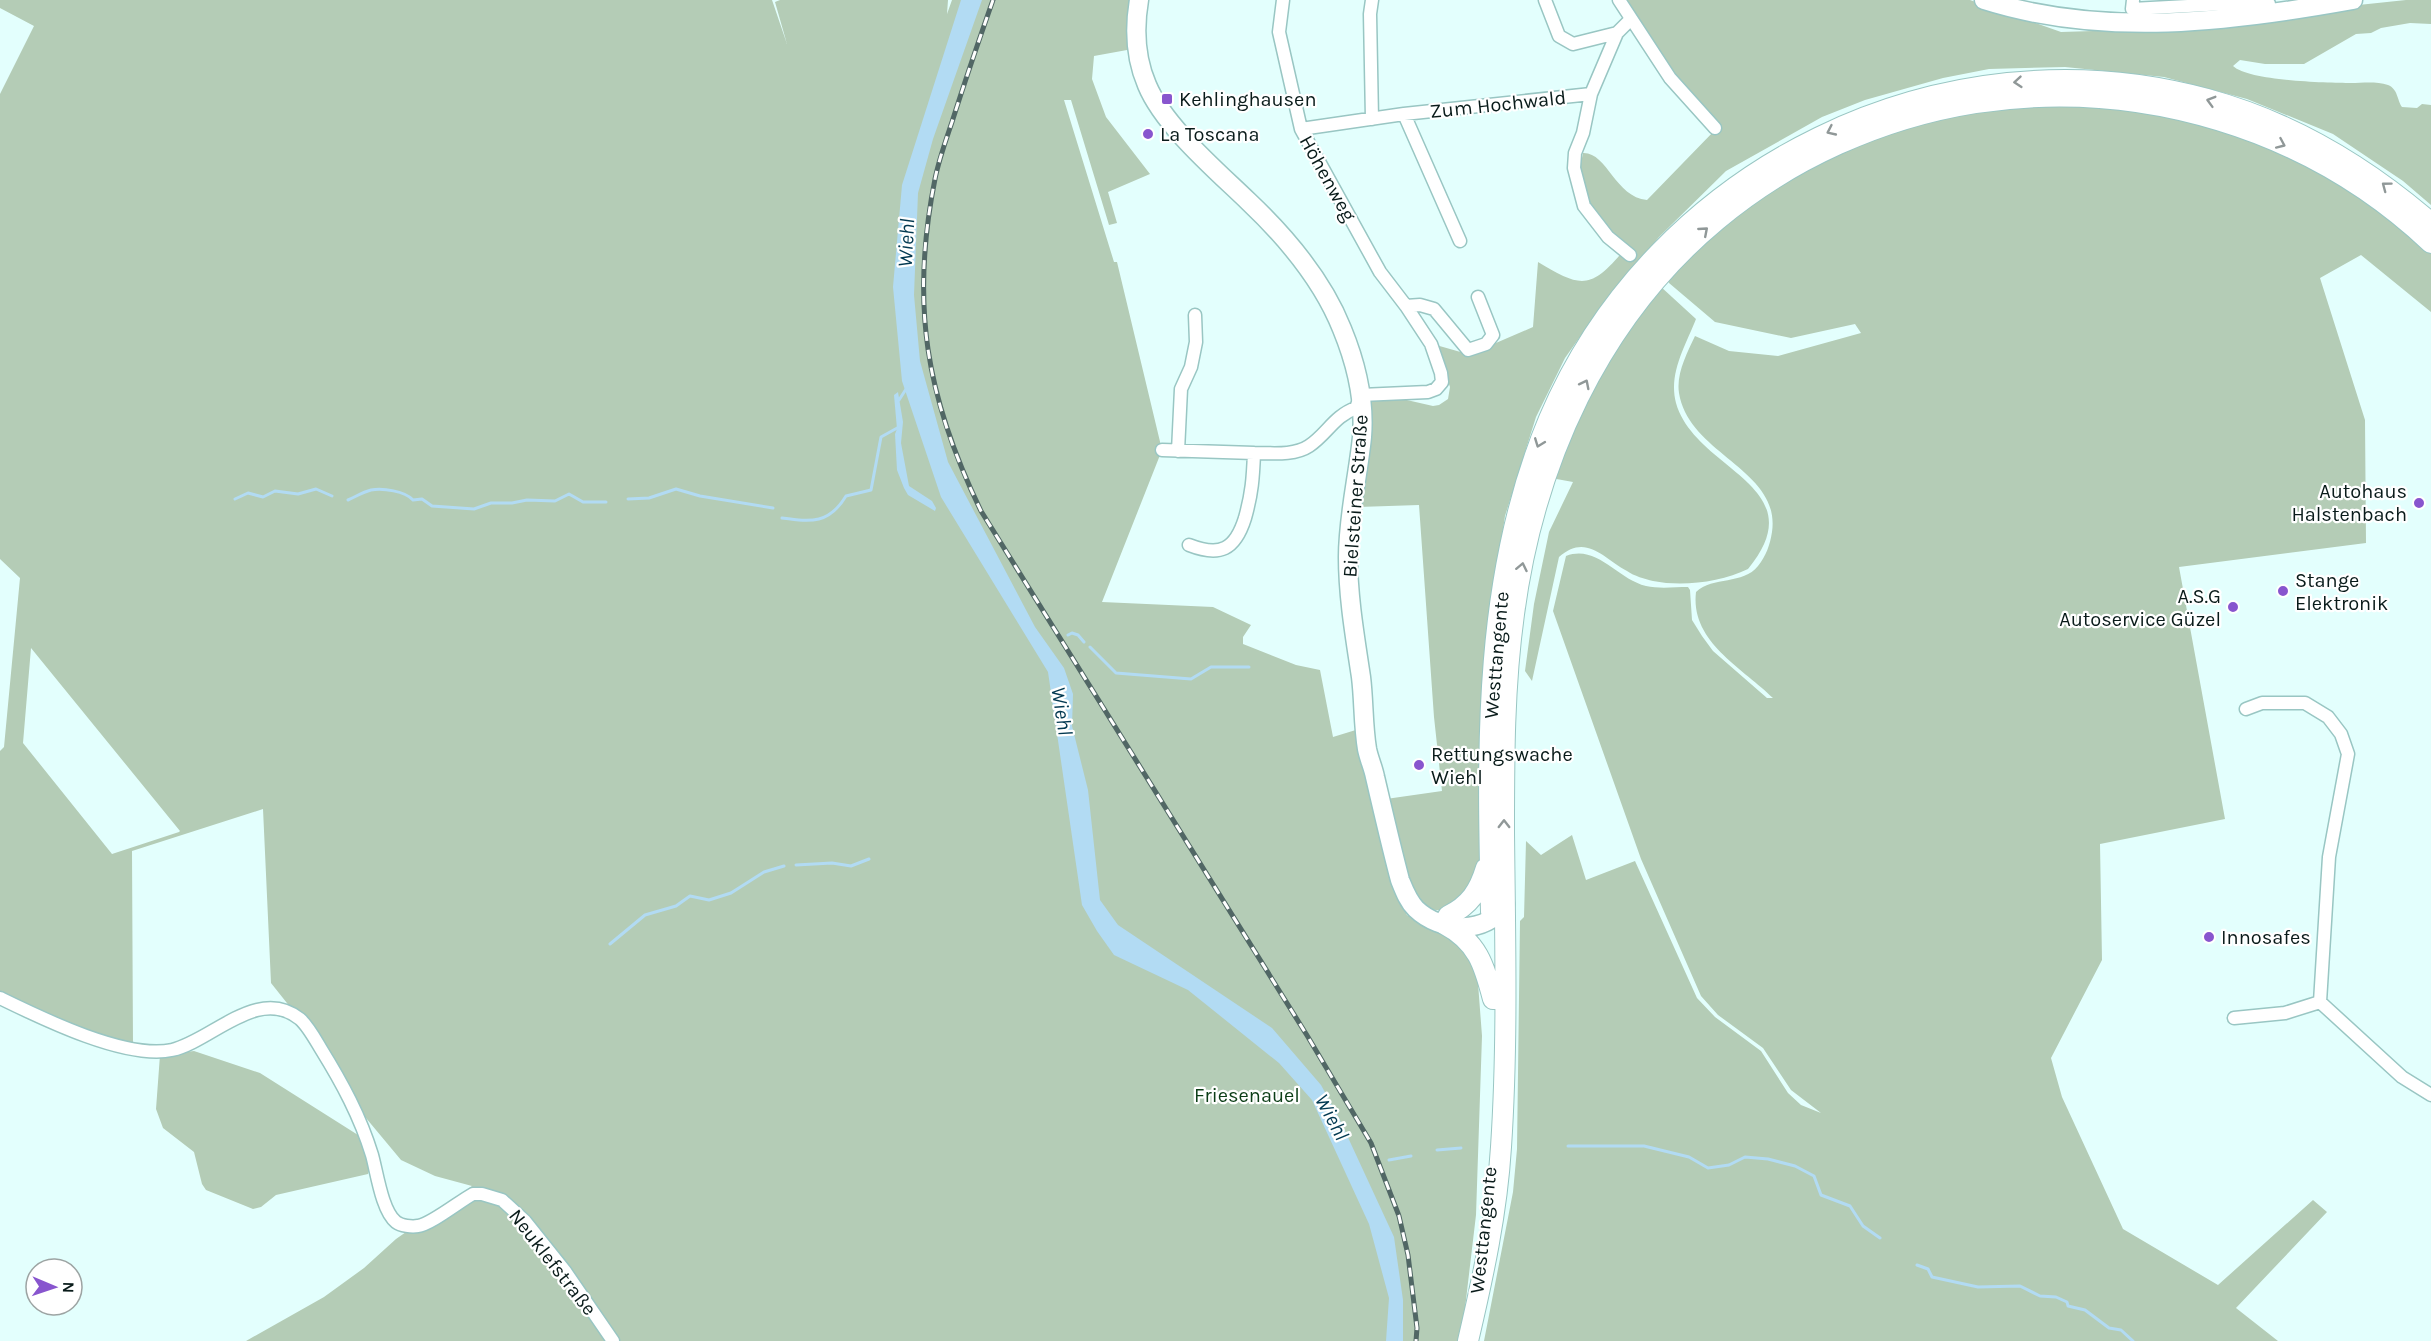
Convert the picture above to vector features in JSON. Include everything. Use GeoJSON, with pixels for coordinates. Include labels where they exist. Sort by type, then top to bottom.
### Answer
{"type":"FeatureCollection","features":[{"type":"Feature","properties":{"kind":"main road","name":"Bielsteiner Straße"},"geometry":{"type":"LineString","coordinates":[[1139,0],[1136,46],[1152,96],[1201,155],[1251,203],[1281,236],[1315,279],[1342,327],[1356,369],[1361,395],[1362,434],[1350,514],[1349,594],[1365,705],[1376,753],[1375,775],[1400,880],[1411,904],[1417,910],[1440,919]]}},
{"type":"Feature","properties":{"kind":"main road"},"geometry":{"type":"LineString","coordinates":[[1984,0],[2030,12],[2089,21],[2170,23],[2270,15],[2353,0]]}},
{"type":"Feature","properties":{"kind":"main road","name":"Westtangente"},"geometry":{"type":"LineString","coordinates":[[1475,1313],[1491,1152],[1493,999],[1490,726],[1499,610],[1512,534],[1537,449],[1562,390],[1576,364],[1626,292],[1685,228],[1754,174],[1831,131],[1912,101],[1950,91],[2000,83],[2090,81],[2179,92],[2235,108],[2290,129],[2366,171],[2431,223]]}},
{"type":"Feature","properties":{"kind":"main road","name":"Westtangente"},"geometry":{"type":"LineString","coordinates":[[1475,1313],[1489,1246],[1501,1150],[1506,944],[1504,757],[1511,638],[1525,550],[1550,466],[1596,362],[1626,316],[1682,252],[1750,195],[1826,150],[1908,118],[1996,100],[2037,97],[2118,99],[2177,109],[2259,134],[2308,156],[2356,184],[2395,212],[2431,243]]}},
{"type":"Feature","properties":{"kind":"main road"},"geometry":{"type":"LineString","coordinates":[[1440,919],[1466,906],[1474,897],[1482,881],[1490,851]]}},
{"type":"Feature","properties":{"kind":"main road"},"geometry":{"type":"LineString","coordinates":[[1440,919],[1478,926],[1492,921],[1505,904]]}},
{"type":"Feature","properties":{"kind":"main road"},"geometry":{"type":"LineString","coordinates":[[1440,919],[1465,938],[1475,949],[1486,972],[1493,999]]}},
{"type":"Feature","properties":{"kind":"main road"},"geometry":{"type":"LineString","coordinates":[[1492,921],[1500,930],[1506,944]]}},
{"type":"Feature","properties":{"kind":"main road"},"geometry":{"type":"LineString","coordinates":[[1468,1341],[1475,1313]]}},
{"type":"Feature","properties":{"kind":"street","name":"Höhenweg"},"geometry":{"type":"LineString","coordinates":[[1283,0],[1279,32],[1300,129],[1380,272],[1431,344],[1441,373],[1442,382],[1436,389],[1428,392],[1361,395]]}},
{"type":"Feature","properties":{"kind":"street"},"geometry":{"type":"LineString","coordinates":[[1372,0],[1370,14],[1372,118]]}},
{"type":"Feature","properties":{"kind":"street"},"geometry":{"type":"LineString","coordinates":[[1545,0],[1559,36],[1573,44],[1617,33]]}},
{"type":"Feature","properties":{"kind":"street"},"geometry":{"type":"LineString","coordinates":[[1619,0],[1670,78],[1715,128]]}},
{"type":"Feature","properties":{"kind":"street"},"geometry":{"type":"LineString","coordinates":[[2133,0],[2132,9],[2262,2],[2269,4],[2270,15]]}},
{"type":"Feature","properties":{"kind":"street","name":"Zum Hochwald"},"geometry":{"type":"LineString","coordinates":[[1630,255],[1608,237],[1584,206],[1574,168],[1591,94],[1617,33],[1631,19]]}},
{"type":"Feature","properties":{"kind":"street","name":"Zum Hochwald"},"geometry":{"type":"LineString","coordinates":[[1300,129],[1404,114],[1591,94]]}},
{"type":"Feature","properties":{"kind":"street","name":"Zum Hochwald"},"geometry":{"type":"LineString","coordinates":[[1404,114],[1460,241]]}},
{"type":"Feature","properties":{"kind":"street"},"geometry":{"type":"LineString","coordinates":[[1406,306],[1420,305],[1434,309],[1468,350],[1486,344],[1492,335],[1478,297]]}},
{"type":"Feature","properties":{"kind":"street"},"geometry":{"type":"LineString","coordinates":[[1178,451],[1181,389],[1191,367],[1196,342],[1195,315]]}},
{"type":"Feature","properties":{"kind":"street"},"geometry":{"type":"LineString","coordinates":[[1162,450],[1290,453],[1309,447],[1343,413],[1356,408],[1361,395]]}},
{"type":"Feature","properties":{"kind":"street"},"geometry":{"type":"LineString","coordinates":[[1189,545],[1215,552],[1226,548],[1237,539],[1253,489],[1254,453]]}},
{"type":"Feature","properties":{"kind":"street"},"geometry":{"type":"LineString","coordinates":[[2246,709],[2262,703],[2304,704],[2328,717],[2341,734],[2348,754],[2329,857],[2320,1002]]}},
{"type":"Feature","properties":{"kind":"street","name":"Neuklefstraße"},"geometry":{"type":"LineString","coordinates":[[0,998],[39,1017],[108,1043],[142,1050],[168,1051],[183,1047],[240,1016],[258,1009],[272,1008],[290,1013],[301,1020],[316,1041],[350,1097],[371,1154],[386,1207],[395,1222],[402,1225],[420,1226],[473,1194],[482,1194],[502,1200],[525,1221],[565,1271],[613,1341]]}},
{"type":"Feature","properties":{"kind":"street"},"geometry":{"type":"LineString","coordinates":[[2234,1018],[2285,1013],[2320,1002]]}},
{"type":"Feature","properties":{"kind":"street"},"geometry":{"type":"LineString","coordinates":[[2320,1002],[2402,1077],[2431,1095]]}},
{"type":"Feature","properties":{"kind":"green space","name":"Friesenauel"},"geometry":{"type":"Polygon","coordinates":[[[0,0],[772,0],[787,44],[775,2],[780,0],[948,0],[947,14],[952,0],[1132,0],[1127,50],[1094,56],[1092,79],[1106,117],[1150,174],[1108,192],[1117,223],[1109,225],[1071,100],[1064,100],[1114,262],[1117,262],[1162,450],[1102,602],[1213,607],[1251,625],[1243,637],[1243,644],[1296,665],[1320,670],[1333,737],[1359,729],[1394,892],[1407,915],[1464,947],[1477,970],[1482,1036],[1476,1215],[1463,1325],[1459,1341],[246,1341],[324,1297],[364,1268],[396,1239],[472,1186],[435,1176],[401,1160],[361,1112],[337,1066],[271,983],[263,809],[132,851],[133,1046],[57,1020],[0,994],[0,751],[4,747],[20,578],[0,559],[0,94],[34,26],[0,8],[0,0]],[[31,648],[23,743],[112,854],[180,831],[31,648]]]}},
{"type":"Feature","properties":{"kind":"green space"},"geometry":{"type":"Polygon","coordinates":[[[1621,0],[1970,0],[2061,32],[2157,29],[2349,6],[2406,0],[2431,0],[2431,24],[2410,23],[2381,28],[2371,33],[2356,34],[2304,64],[2265,64],[2240,60],[2233,66],[2242,71],[2271,78],[2383,84],[2394,89],[2402,107],[2417,108],[2422,104],[2431,105],[2431,205],[2403,181],[2333,134],[2247,99],[2164,77],[2065,67],[1989,69],[1943,78],[1865,100],[1822,117],[1726,171],[1659,237],[1601,307],[1565,358],[1536,417],[1505,516],[1489,627],[1480,876],[1473,890],[1445,911],[1427,909],[1414,898],[1386,799],[1442,791],[1434,717],[1419,505],[1358,507],[1368,401],[1371,397],[1398,398],[1433,406],[1439,405],[1448,399],[1450,387],[1436,345],[1464,353],[1482,349],[1533,327],[1538,262],[1565,277],[1585,281],[1594,278],[1613,263],[1624,250],[1587,210],[1579,173],[1583,153],[1599,160],[1627,191],[1647,200],[1716,129],[1668,72],[1621,0]]]}},
{"type":"Feature","properties":{"kind":"green space"},"geometry":{"type":"Polygon","coordinates":[[[2046,104],[2151,111],[2186,117],[2252,138],[2285,153],[2349,189],[2406,231],[2431,254],[2431,312],[2361,255],[2320,278],[2365,420],[2366,543],[2179,567],[2225,819],[2100,844],[2102,960],[2051,1058],[2062,1097],[2123,1229],[2218,1285],[2313,1200],[2327,1212],[2236,1308],[2278,1341],[1484,1341],[1513,1192],[1517,1149],[1520,921],[1524,917],[1526,841],[1541,855],[1572,835],[1586,880],[1635,861],[1697,998],[1715,1017],[1761,1051],[1788,1093],[1801,1105],[1821,1113],[1791,1090],[1763,1048],[1718,1015],[1701,996],[1641,859],[1553,611],[1566,556],[1577,554],[1597,558],[1626,577],[1646,586],[1688,587],[1692,620],[1713,651],[1767,698],[1773,698],[1710,640],[1701,625],[1696,610],[1696,592],[1703,587],[1744,576],[1758,566],[1770,541],[1771,510],[1763,492],[1699,432],[1686,414],[1678,386],[1681,371],[1695,336],[1729,351],[1778,356],[1861,333],[1855,324],[1791,338],[1715,322],[1666,278],[1732,215],[1786,179],[1817,162],[1884,134],[1951,114],[1998,107],[2046,104]]]}},
{"type":"Feature","properties":{"kind":"green space"},"geometry":{"type":"Polygon","coordinates":[[[1660,286],[1696,319],[1676,370],[1674,392],[1676,403],[1687,426],[1705,446],[1761,497],[1769,517],[1765,541],[1748,569],[1714,580],[1689,583],[1653,581],[1630,573],[1586,547],[1569,550],[1559,557],[1532,681],[1525,671],[1534,604],[1549,532],[1573,482],[1551,478],[1599,371],[1660,286]]]}},
{"type":"Feature","properties":{"kind":"green space"},"geometry":{"type":"Polygon","coordinates":[[[194,1051],[260,1073],[377,1147],[368,1174],[276,1195],[261,1207],[253,1209],[206,1190],[202,1184],[194,1152],[163,1128],[156,1109],[160,1055],[194,1051]]]}},
{"type":"Feature","properties":{"kind":"water","name":"Wiehl"},"geometry":{"type":"Polygon","coordinates":[[[961,0],[982,0],[933,139],[918,193],[914,295],[920,361],[948,462],[1035,627],[1064,668],[1073,694],[1072,726],[1088,790],[1100,900],[1118,925],[1272,1028],[1321,1085],[1339,1118],[1394,1237],[1403,1300],[1403,1341],[1386,1341],[1389,1298],[1369,1224],[1312,1100],[1279,1063],[1188,990],[1114,955],[1082,905],[1048,672],[941,497],[902,381],[893,287],[902,185],[961,0]]]}},
{"type":"Feature","properties":{"kind":"water"},"geometry":{"type":"Polygon","coordinates":[[[898,392],[903,422],[901,443],[909,486],[932,501],[936,508],[935,511],[908,495],[897,470],[894,395],[898,392]]]}},
{"type":"Feature","properties":{"kind":"waterway"},"geometry":{"type":"LineString","coordinates":[[899,400],[908,386]]}},
{"type":"Feature","properties":{"kind":"waterway"},"geometry":{"type":"LineString","coordinates":[[782,518],[819,519],[833,512],[846,496],[871,490],[881,437],[899,427]]}},
{"type":"Feature","properties":{"kind":"waterway"},"geometry":{"type":"LineString","coordinates":[[235,499],[248,493],[263,497],[275,491],[298,494],[316,489],[332,496]]}},
{"type":"Feature","properties":{"kind":"waterway"},"geometry":{"type":"LineString","coordinates":[[348,500],[371,490],[382,489],[399,492],[413,500],[422,499],[432,506],[474,509],[491,503],[527,500],[555,501],[569,494],[583,502],[606,502]]}},
{"type":"Feature","properties":{"kind":"waterway"},"geometry":{"type":"LineString","coordinates":[[628,499],[649,498],[676,489],[700,496],[773,508]]}},
{"type":"Feature","properties":{"kind":"waterway"},"geometry":{"type":"LineString","coordinates":[[1068,635],[1072,633],[1078,635],[1084,642]]}},
{"type":"Feature","properties":{"kind":"waterway"},"geometry":{"type":"LineString","coordinates":[[1090,647],[1116,673],[1191,679],[1211,667],[1249,667]]}},
{"type":"Feature","properties":{"kind":"waterway"},"geometry":{"type":"LineString","coordinates":[[796,865],[832,863],[851,866],[869,859]]}},
{"type":"Feature","properties":{"kind":"waterway"},"geometry":{"type":"LineString","coordinates":[[610,944],[645,915],[676,906],[690,896],[709,900],[731,893],[764,872],[784,866]]}},
{"type":"Feature","properties":{"kind":"waterway"},"geometry":{"type":"LineString","coordinates":[[1568,1146],[1644,1146],[1689,1157],[1708,1168],[1729,1165],[1745,1157],[1768,1159],[1795,1166],[1814,1176],[1821,1195],[1850,1206],[1863,1226],[1880,1238]]}},
{"type":"Feature","properties":{"kind":"waterway"},"geometry":{"type":"LineString","coordinates":[[1437,1150],[1461,1148]]}},
{"type":"Feature","properties":{"kind":"waterway"},"geometry":{"type":"LineString","coordinates":[[1389,1160],[1411,1156]]}},
{"type":"Feature","properties":{"kind":"waterway"},"geometry":{"type":"LineString","coordinates":[[1917,1265],[1928,1269],[1932,1277],[1978,1287],[2020,1286],[2040,1296],[2056,1297],[2067,1302],[2068,1306],[2085,1310],[2109,1328],[2121,1330],[2133,1341]]}},
{"type":"Feature","properties":{"kind":"railway"},"geometry":{"type":"LineString","coordinates":[[993,0],[941,157],[928,224],[924,268],[924,309],[928,349],[947,429],[981,511],[1308,1037],[1371,1143],[1399,1216],[1408,1255],[1417,1328],[1416,1341]]}},
{"type":"Feature","properties":{"kind":"place","name":"Kehlinghausen"},"geometry":{"type":"Point","coordinates":[1167,99]}},
{"type":"Feature","properties":{"kind":"place","name":"La Toscana"},"geometry":{"type":"Point","coordinates":[1148,134]}},
{"type":"Feature","properties":{"kind":"place","name":"Autohaus Halstenbach"},"geometry":{"type":"Point","coordinates":[2419,503]}},
{"type":"Feature","properties":{"kind":"place","name":"Stange Elektronik"},"geometry":{"type":"Point","coordinates":[2283,591]}},
{"type":"Feature","properties":{"kind":"place","name":"A.S.G Autoservice Güzel"},"geometry":{"type":"Point","coordinates":[2233,607]}},
{"type":"Feature","properties":{"kind":"place","name":"Rettungswache Wiehl"},"geometry":{"type":"Point","coordinates":[1419,765]}},
{"type":"Feature","properties":{"kind":"place","name":"Innosafes"},"geometry":{"type":"Point","coordinates":[2209,937]}}]}
